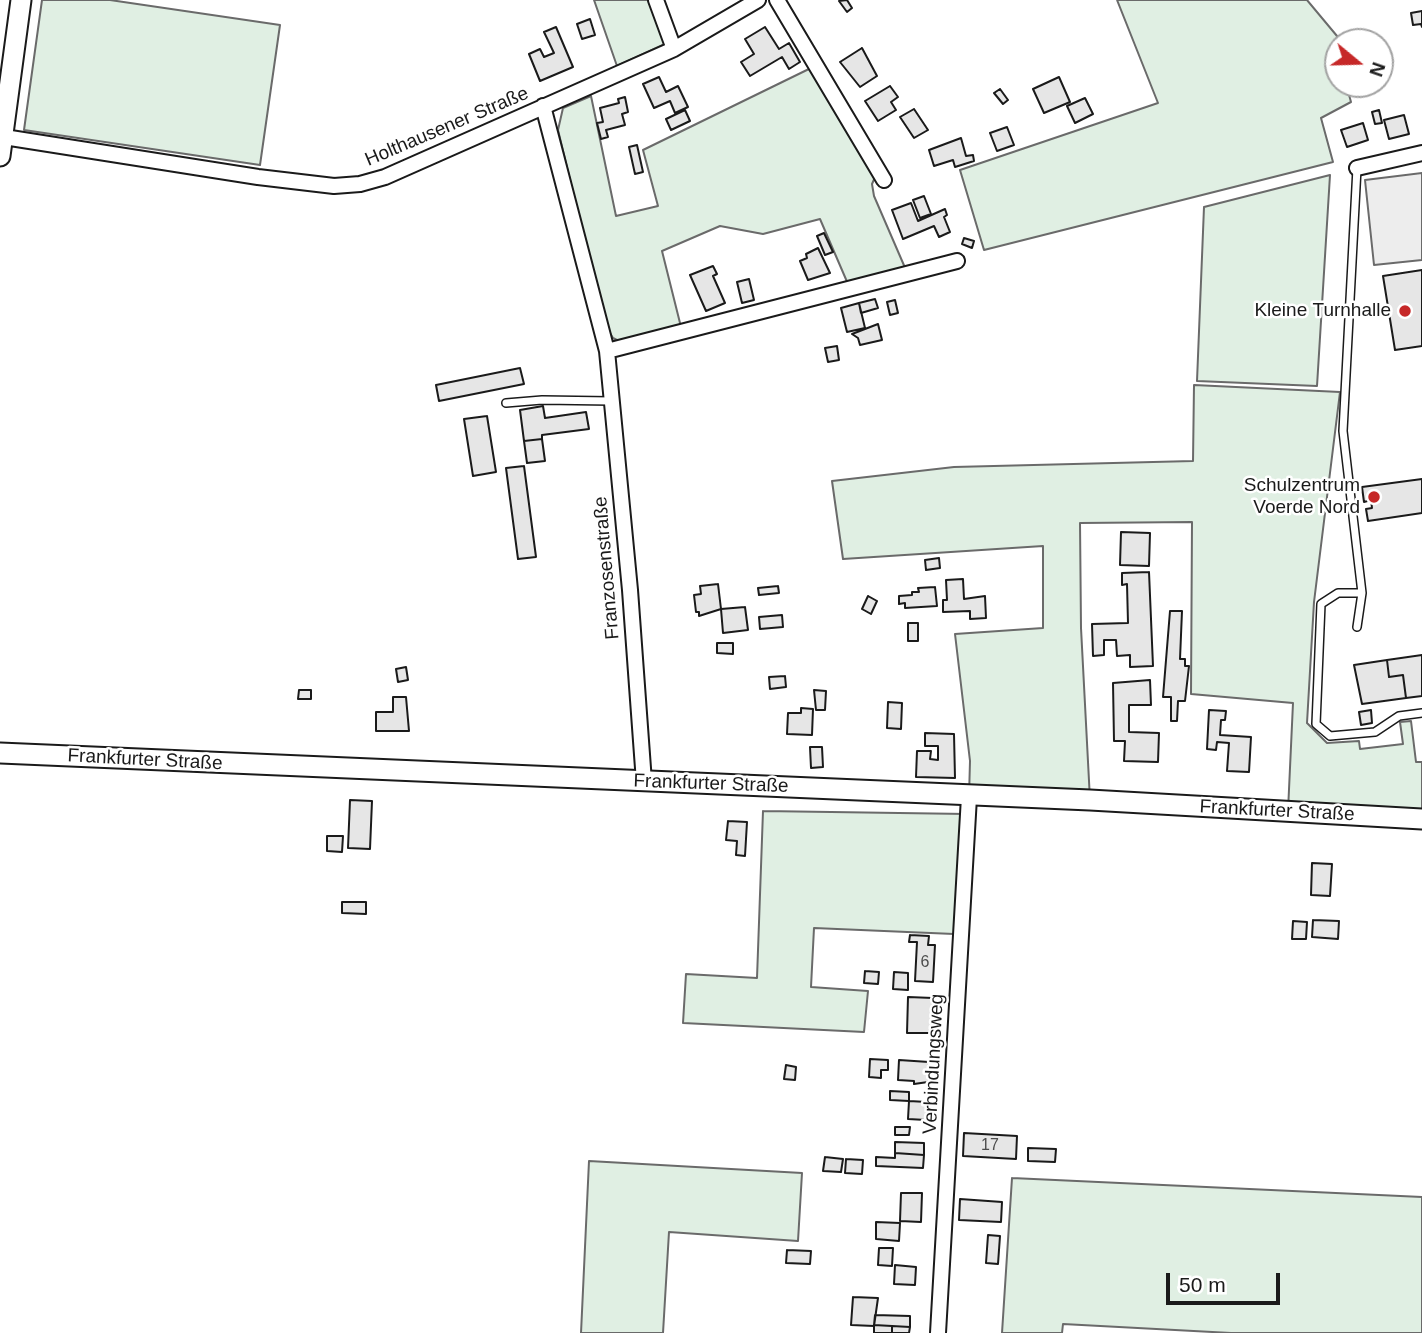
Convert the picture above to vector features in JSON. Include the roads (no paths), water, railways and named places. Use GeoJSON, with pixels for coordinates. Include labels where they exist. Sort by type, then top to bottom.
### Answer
{"type":"FeatureCollection","features":[{"type":"Feature","properties":{"kind":"main road"},"geometry":{"type":"LineString","coordinates":[[2,146],[21,0]]}},
{"type":"Feature","properties":{"kind":"main road","name":"Frankfurter Straße"},"geometry":{"type":"LineString","coordinates":[[0,753],[969,797],[1090,800],[1422,819]]}},
{"type":"Feature","properties":{"kind":"street"},"geometry":{"type":"LineString","coordinates":[[656,0],[674,49]]}},
{"type":"Feature","properties":{"kind":"street","name":"Holthausener Straße"},"geometry":{"type":"LineString","coordinates":[[2,146],[334,186],[360,184],[385,177],[674,49],[758,0]]}},
{"type":"Feature","properties":{"kind":"street"},"geometry":{"type":"LineString","coordinates":[[777,0],[884,180]]}},
{"type":"Feature","properties":{"kind":"street","name":"Franzosenstraße"},"geometry":{"type":"LineString","coordinates":[[543,106],[607,351],[630,590],[644,782]]}},
{"type":"Feature","properties":{"kind":"street"},"geometry":{"type":"LineString","coordinates":[[1357,168],[1422,153]]}},
{"type":"Feature","properties":{"kind":"street"},"geometry":{"type":"LineString","coordinates":[[607,351],[957,261]]}},
{"type":"Feature","properties":{"kind":"street","name":"Verbindungsweg"},"geometry":{"type":"LineString","coordinates":[[938,1333],[969,797]]}},
{"type":"Feature","properties":{"kind":"lane"},"geometry":{"type":"LineString","coordinates":[[1357,168],[1343,431],[1362,593],[1357,627]]}},
{"type":"Feature","properties":{"kind":"lane"},"geometry":{"type":"LineString","coordinates":[[506,403],[542,400],[611,401]]}},
{"type":"Feature","properties":{"kind":"lane"},"geometry":{"type":"LineString","coordinates":[[1362,593],[1338,593],[1321,604],[1316,724],[1330,736],[1375,732],[1399,716],[1422,713]]}},
{"type":"Feature","properties":{"kind":"place","name":"Kleine Turnhalle"},"geometry":{"type":"Point","coordinates":[1405,311]}},
{"type":"Feature","properties":{"kind":"place","name":"Schulzentrum Voerde Nord"},"geometry":{"type":"Point","coordinates":[1374,497]}}]}
